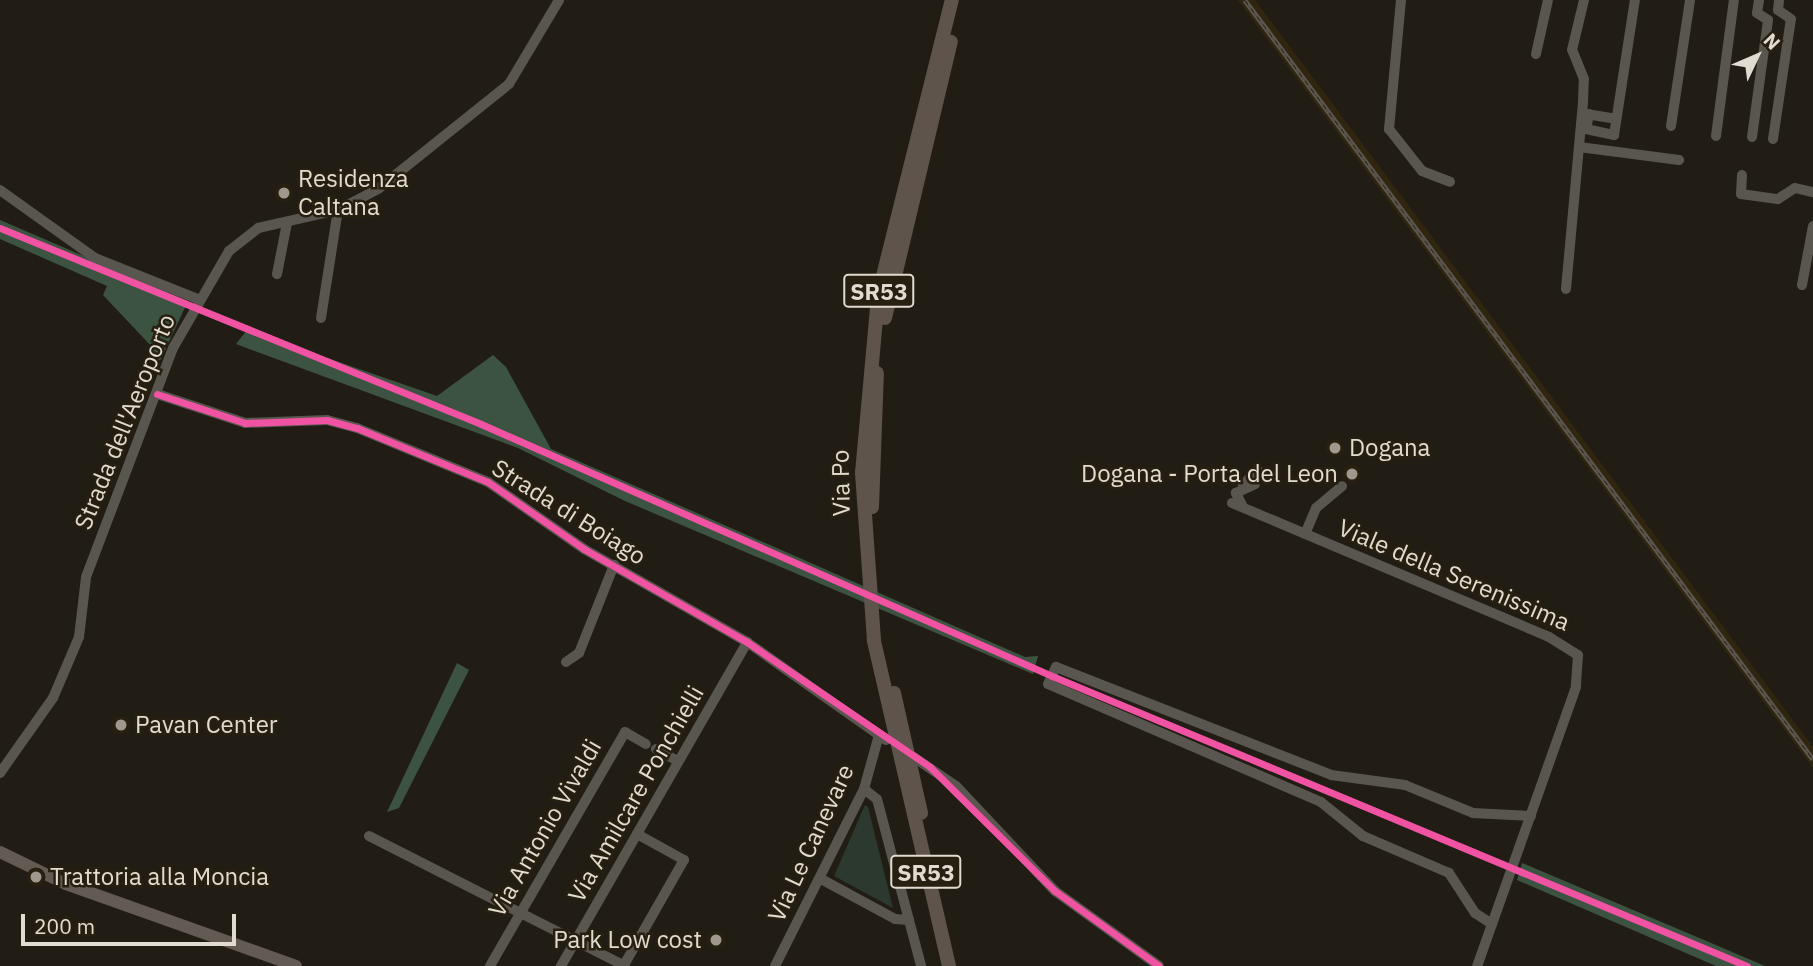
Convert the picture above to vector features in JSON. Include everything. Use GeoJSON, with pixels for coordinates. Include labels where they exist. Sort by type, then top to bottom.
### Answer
{"type":"FeatureCollection","features":[{"type":"Feature","properties":{"kind":"highway","name":"Via Po"},"geometry":{"type":"LineString","coordinates":[[949,966],[874,640],[862,473],[878,296],[952,0]]}},
{"type":"Feature","properties":{"kind":"highway","name":"Via Po"},"geometry":{"type":"LineString","coordinates":[[958,966],[886,655],[872,478],[887,304],[962,0]]}},
{"type":"Feature","properties":{"kind":"main road"},"geometry":{"type":"LineString","coordinates":[[0,852],[66,884],[296,966]]}},
{"type":"Feature","properties":{"kind":"street","name":"Strada dell'Aeroporto"},"geometry":{"type":"LineString","coordinates":[[0,773],[53,698],[79,637],[86,577],[157,394],[198,299],[241,238],[338,210],[378,189],[509,84],[559,0]]}},
{"type":"Feature","properties":{"kind":"street"},"geometry":{"type":"LineString","coordinates":[[1401,0],[1389,129],[1422,171],[1450,181]]}},
{"type":"Feature","properties":{"kind":"street"},"geometry":{"type":"LineString","coordinates":[[1536,54],[1548,0]]}},
{"type":"Feature","properties":{"kind":"street"},"geometry":{"type":"LineString","coordinates":[[1584,0],[1573,50],[1584,79],[1586,129],[1614,135],[1635,0]]}},
{"type":"Feature","properties":{"kind":"street"},"geometry":{"type":"LineString","coordinates":[[1671,127],[1690,0]]}},
{"type":"Feature","properties":{"kind":"street"},"geometry":{"type":"LineString","coordinates":[[1716,136],[1734,0]]}},
{"type":"Feature","properties":{"kind":"street"},"geometry":{"type":"LineString","coordinates":[[1752,137],[1768,20],[1757,13],[1759,0]]}},
{"type":"Feature","properties":{"kind":"street"},"geometry":{"type":"LineString","coordinates":[[1773,139],[1791,19],[1778,10],[1779,0]]}},
{"type":"Feature","properties":{"kind":"street"},"geometry":{"type":"LineString","coordinates":[[1586,114],[1616,119]]}},
{"type":"Feature","properties":{"kind":"street"},"geometry":{"type":"LineString","coordinates":[[1566,289],[1579,147],[1586,114]]}},
{"type":"Feature","properties":{"kind":"street"},"geometry":{"type":"LineString","coordinates":[[1579,147],[1679,160]]}},
{"type":"Feature","properties":{"kind":"street"},"geometry":{"type":"LineString","coordinates":[[1742,175],[1741,194],[1778,198],[1795,188],[1813,192]]}},
{"type":"Feature","properties":{"kind":"street"},"geometry":{"type":"LineString","coordinates":[[0,190],[95,258],[198,299]]}},
{"type":"Feature","properties":{"kind":"street"},"geometry":{"type":"LineString","coordinates":[[321,318],[338,210]]}},
{"type":"Feature","properties":{"kind":"street"},"geometry":{"type":"LineString","coordinates":[[277,274],[287,223]]}},
{"type":"Feature","properties":{"kind":"street"},"geometry":{"type":"LineString","coordinates":[[1802,285],[1813,226]]}},
{"type":"Feature","properties":{"kind":"street","name":"Strada di Boiago"},"geometry":{"type":"LineString","coordinates":[[157,394],[244,423],[327,420],[357,428],[488,482],[614,565],[747,642],[883,738]]}},
{"type":"Feature","properties":{"kind":"street"},"geometry":{"type":"LineString","coordinates":[[1243,507],[1236,493],[1257,470]]}},
{"type":"Feature","properties":{"kind":"street"},"geometry":{"type":"LineString","coordinates":[[1243,485],[1255,484]]}},
{"type":"Feature","properties":{"kind":"street"},"geometry":{"type":"LineString","coordinates":[[1305,534],[1316,508],[1342,486]]}},
{"type":"Feature","properties":{"kind":"street","name":"Viale della Serenissima"},"geometry":{"type":"LineString","coordinates":[[1232,503],[1549,637],[1578,655],[1576,687],[1478,966]]}},
{"type":"Feature","properties":{"kind":"street"},"geometry":{"type":"LineString","coordinates":[[566,662],[579,653],[614,565]]}},
{"type":"Feature","properties":{"kind":"street","name":"Via Amilcare Ponchielli"},"geometry":{"type":"LineString","coordinates":[[561,966],[747,642]]}},
{"type":"Feature","properties":{"kind":"street"},"geometry":{"type":"LineString","coordinates":[[1492,924],[1475,912],[1449,873],[1363,836],[1321,802],[1048,684],[1054,671],[1331,775],[1394,782],[1473,813],[1531,816]]}},
{"type":"Feature","properties":{"kind":"street","name":"Via Antonio Vivaldi"},"geometry":{"type":"LineString","coordinates":[[490,966],[625,732],[678,761]]}},
{"type":"Feature","properties":{"kind":"street","name":"Via Le Canevare"},"geometry":{"type":"LineString","coordinates":[[775,966],[864,789],[883,738]]}},
{"type":"Feature","properties":{"kind":"street"},"geometry":{"type":"LineString","coordinates":[[912,756],[956,786],[1055,891],[1159,966]]}},
{"type":"Feature","properties":{"kind":"street"},"geometry":{"type":"LineString","coordinates":[[864,789],[877,799],[921,966]]}},
{"type":"Feature","properties":{"kind":"street"},"geometry":{"type":"LineString","coordinates":[[369,836],[624,966],[684,860],[637,834]]}},
{"type":"Feature","properties":{"kind":"street"},"geometry":{"type":"LineString","coordinates":[[821,879],[895,919],[909,920]]}},
{"type":"Feature","properties":{"kind":"shaded area"},"geometry":{"type":"Polygon","coordinates":[[[1238,0],[1255,0],[1813,747],[1813,768],[1238,0]]]}},
{"type":"Feature","properties":{"kind":"green space"},"geometry":{"type":"Polygon","coordinates":[[[0,220],[188,301],[161,359],[156,363],[152,347],[103,295],[107,286],[0,239],[0,220]]]}},
{"type":"Feature","properties":{"kind":"green space"},"geometry":{"type":"Polygon","coordinates":[[[247,330],[437,396],[493,355],[506,367],[551,449],[1025,657],[1038,656],[1033,674],[625,501],[518,448],[236,344],[247,330]]]}},
{"type":"Feature","properties":{"kind":"green space"},"geometry":{"type":"Polygon","coordinates":[[[457,663],[469,670],[399,808],[387,812],[457,663]]]}},
{"type":"Feature","properties":{"kind":"green space"},"geometry":{"type":"Polygon","coordinates":[[[865,805],[868,807],[893,908],[834,876],[865,805]]]}},
{"type":"Feature","properties":{"kind":"green space"},"geometry":{"type":"Polygon","coordinates":[[[1522,863],[1765,966],[1716,966],[1517,880],[1522,863]]]}},
{"type":"Feature","properties":{"kind":"railway"},"geometry":{"type":"LineString","coordinates":[[1245,0],[1813,759]]}},
{"type":"Feature","properties":{"kind":"cycle path"},"geometry":{"type":"LineString","coordinates":[[0,228],[481,424],[1052,676],[1747,966]]}},
{"type":"Feature","properties":{"kind":"cycle path"},"geometry":{"type":"LineString","coordinates":[[157,394],[245,423],[327,420],[357,428],[488,482],[584,549],[747,642],[930,767],[1055,891],[1159,966]]}},
{"type":"Feature","properties":{"kind":"place","name":"Residenza Caltana"},"geometry":{"type":"Point","coordinates":[284,193]}},
{"type":"Feature","properties":{"kind":"place","name":"Dogana"},"geometry":{"type":"Point","coordinates":[1335,448]}},
{"type":"Feature","properties":{"kind":"place","name":"Dogana - Porta del Leon"},"geometry":{"type":"Point","coordinates":[1352,474]}},
{"type":"Feature","properties":{"kind":"place","name":"Pavan Center"},"geometry":{"type":"Point","coordinates":[121,725]}},
{"type":"Feature","properties":{"kind":"place","name":"Trattoria alla Moncia"},"geometry":{"type":"Point","coordinates":[36,877]}},
{"type":"Feature","properties":{"kind":"place","name":"Park Low cost"},"geometry":{"type":"Point","coordinates":[716,940]}}]}
